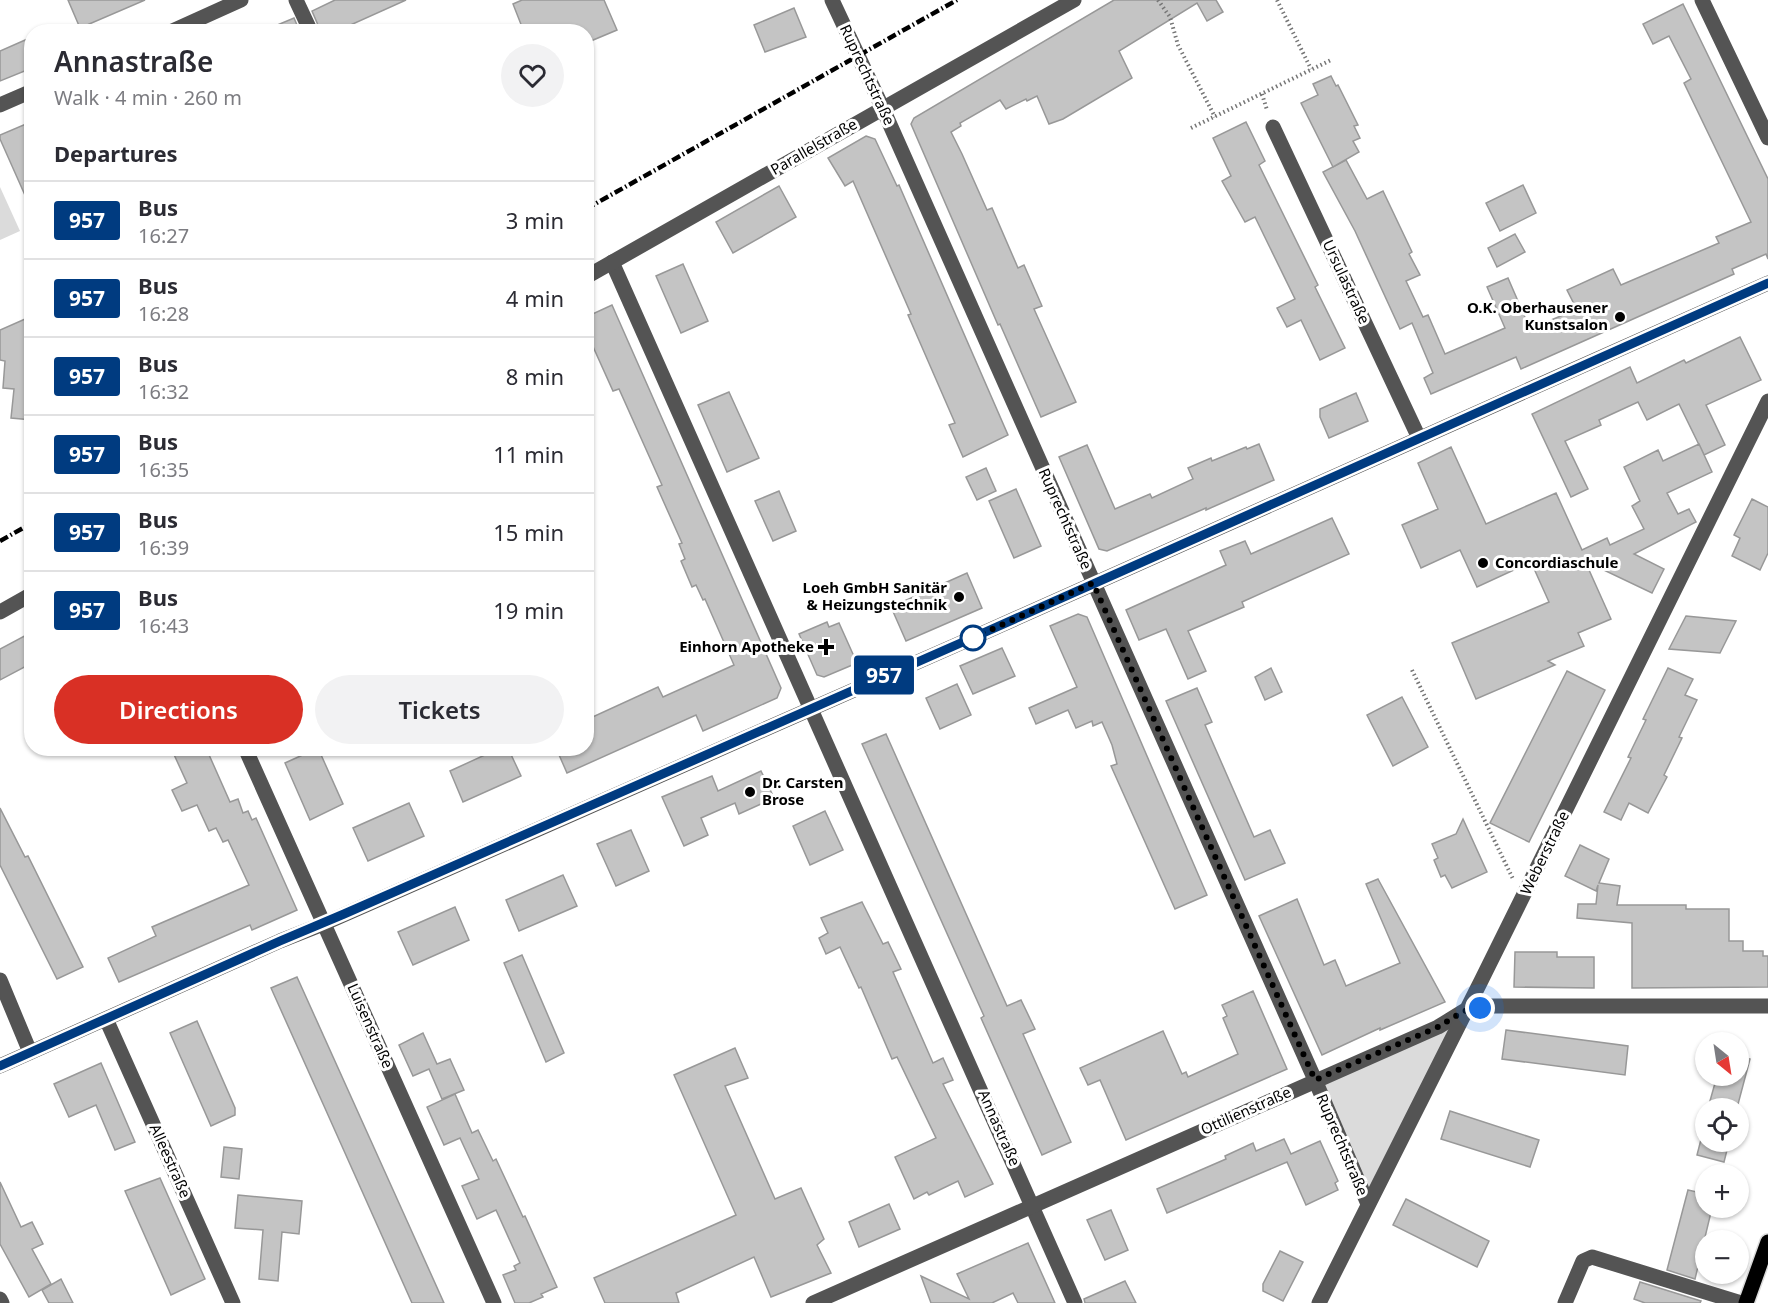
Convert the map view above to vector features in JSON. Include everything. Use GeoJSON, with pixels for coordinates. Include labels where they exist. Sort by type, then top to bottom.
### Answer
{"type":"FeatureCollection","features":[{"type":"Feature","properties":{"kind":"main road"},"geometry":{"type":"LineString","coordinates":[[1743,1303],[1768,1242]]}},
{"type":"Feature","properties":{"kind":"street"},"geometry":{"type":"LineString","coordinates":[[188,24],[241,0]]}},
{"type":"Feature","properties":{"kind":"street"},"geometry":{"type":"LineString","coordinates":[[296,0],[306,24]]}},
{"type":"Feature","properties":{"kind":"street","name":"Ruprechtstraße"},"geometry":{"type":"LineString","coordinates":[[832,0],[883,109],[1368,1204]]}},
{"type":"Feature","properties":{"kind":"street","name":"Parallelstraße"},"geometry":{"type":"LineString","coordinates":[[594,272],[1074,0]]}},
{"type":"Feature","properties":{"kind":"street"},"geometry":{"type":"LineString","coordinates":[[1702,0],[1768,138]]}},
{"type":"Feature","properties":{"kind":"street"},"geometry":{"type":"LineString","coordinates":[[0,105],[24,94]]}},
{"type":"Feature","properties":{"kind":"street","name":"Ursulastraße"},"geometry":{"type":"LineString","coordinates":[[1273,127],[1419,438]]}},
{"type":"Feature","properties":{"kind":"street","name":"Annastraße"},"geometry":{"type":"LineString","coordinates":[[612,262],[1075,1303]]}},
{"type":"Feature","properties":{"kind":"street"},"geometry":{"type":"LineString","coordinates":[[0,1066],[811,709],[1768,283]]}},
{"type":"Feature","properties":{"kind":"street","name":"Weberstraße"},"geometry":{"type":"LineString","coordinates":[[1319,1303],[1768,401]]}},
{"type":"Feature","properties":{"kind":"street"},"geometry":{"type":"LineString","coordinates":[[0,612],[24,598]]}},
{"type":"Feature","properties":{"kind":"street","name":"Luisenstraße"},"geometry":{"type":"LineString","coordinates":[[249,756],[494,1303]]}},
{"type":"Feature","properties":{"kind":"street"},"geometry":{"type":"LineString","coordinates":[[0,980],[30,1052]]}},
{"type":"Feature","properties":{"kind":"street","name":"Ottilienstraße"},"geometry":{"type":"LineString","coordinates":[[813,1303],[1438,1027],[1464,1011],[1491,1006],[1768,1006]]}},
{"type":"Feature","properties":{"kind":"street","name":"Alleestraße"},"geometry":{"type":"LineString","coordinates":[[106,1019],[233,1303]]}},
{"type":"Feature","properties":{"kind":"street"},"geometry":{"type":"LineString","coordinates":[[1565,1303],[1583,1261],[1592,1257],[1743,1303]]}},
{"type":"Feature","properties":{"kind":"path"},"geometry":{"type":"LineString","coordinates":[[1158,0],[1170,17],[1178,45],[1215,117]]}},
{"type":"Feature","properties":{"kind":"path"},"geometry":{"type":"LineString","coordinates":[[1277,0],[1311,69]]}},
{"type":"Feature","properties":{"kind":"path"},"geometry":{"type":"LineString","coordinates":[[1191,128],[1331,60]]}},
{"type":"Feature","properties":{"kind":"path"},"geometry":{"type":"LineString","coordinates":[[1412,670],[1522,898]]}},
{"type":"Feature","properties":{"kind":"shaded area"},"geometry":{"type":"Polygon","coordinates":[[[0,187],[20,231],[0,240],[0,187]]]}},
{"type":"Feature","properties":{"kind":"shaded area"},"geometry":{"type":"Polygon","coordinates":[[[1464,1011],[1368,1204],[1315,1080],[1464,1011]]]}},
{"type":"Feature","properties":{"kind":"building"},"geometry":{"type":"Polygon","coordinates":[[[68,0],[145,0],[89,24],[78,24],[68,0]]]}},
{"type":"Feature","properties":{"kind":"building"},"geometry":{"type":"Polygon","coordinates":[[[335,0],[406,0],[353,24],[318,24],[312,11],[335,0]]]}},
{"type":"Feature","properties":{"kind":"building"},"geometry":{"type":"Polygon","coordinates":[[[522,0],[604,0],[617,30],[594,40],[594,24],[521,24],[513,4],[522,0]]]}},
{"type":"Feature","properties":{"kind":"building"},"geometry":{"type":"Polygon","coordinates":[[[1114,0],[1216,0],[1223,12],[1207,21],[1197,3],[1119,51],[1132,78],[1063,119],[1049,124],[1037,96],[1006,109],[1000,100],[960,123],[961,126],[951,132],[987,210],[992,208],[1018,268],[1024,265],[1042,306],[1034,309],[1076,402],[1041,417],[1000,324],[998,325],[911,124],[914,118],[1114,0]]]}},
{"type":"Feature","properties":{"kind":"building"},"geometry":{"type":"Polygon","coordinates":[[[1683,4],[1768,179],[1768,259],[1766,254],[1732,269],[1734,274],[1521,369],[1516,357],[1431,394],[1424,378],[1433,373],[1412,323],[1400,329],[1355,231],[1323,172],[1346,160],[1367,199],[1383,191],[1412,252],[1409,254],[1420,275],[1406,281],[1423,317],[1428,315],[1445,354],[1505,328],[1487,287],[1508,278],[1530,329],[1563,315],[1561,310],[1574,304],[1567,290],[1613,269],[1621,285],[1719,243],[1716,237],[1751,222],[1684,83],[1691,79],[1669,36],[1653,44],[1643,24],[1683,4]]]}},
{"type":"Feature","properties":{"kind":"building"},"geometry":{"type":"Polygon","coordinates":[[[794,8],[806,37],[765,52],[754,25],[794,8]]]}},
{"type":"Feature","properties":{"kind":"building"},"geometry":{"type":"Polygon","coordinates":[[[294,18],[297,24],[280,24],[294,18]]]}},
{"type":"Feature","properties":{"kind":"building"},"geometry":{"type":"Polygon","coordinates":[[[24,40],[24,71],[0,81],[0,51],[24,40]]]}},
{"type":"Feature","properties":{"kind":"building"},"geometry":{"type":"Polygon","coordinates":[[[1331,76],[1358,125],[1354,126],[1360,138],[1353,141],[1359,152],[1333,167],[1301,103],[1318,95],[1313,84],[1331,76]]]}},
{"type":"Feature","properties":{"kind":"building"},"geometry":{"type":"Polygon","coordinates":[[[1246,122],[1265,161],[1259,165],[1318,285],[1315,287],[1345,348],[1320,360],[1301,320],[1287,327],[1277,308],[1295,299],[1255,217],[1245,222],[1222,181],[1231,176],[1213,138],[1246,122]]]}},
{"type":"Feature","properties":{"kind":"building"},"geometry":{"type":"Polygon","coordinates":[[[24,125],[24,193],[0,139],[0,135],[24,125]]]}},
{"type":"Feature","properties":{"kind":"building"},"geometry":{"type":"Polygon","coordinates":[[[866,136],[875,139],[897,186],[899,185],[1008,435],[963,457],[949,425],[955,423],[853,181],[845,186],[828,158],[866,136]]]}},
{"type":"Feature","properties":{"kind":"building"},"geometry":{"type":"Polygon","coordinates":[[[1523,185],[1536,213],[1500,231],[1486,203],[1523,185]]]}},
{"type":"Feature","properties":{"kind":"building"},"geometry":{"type":"Polygon","coordinates":[[[779,186],[796,217],[733,253],[716,222],[779,186]]]}},
{"type":"Feature","properties":{"kind":"building"},"geometry":{"type":"Polygon","coordinates":[[[1515,234],[1525,252],[1497,267],[1488,248],[1515,234]]]}},
{"type":"Feature","properties":{"kind":"building"},"geometry":{"type":"Polygon","coordinates":[[[683,264],[708,321],[681,333],[656,276],[683,264]]]}},
{"type":"Feature","properties":{"kind":"building"},"geometry":{"type":"Polygon","coordinates":[[[612,305],[781,688],[777,698],[703,731],[696,715],[567,773],[560,756],[594,756],[594,716],[658,687],[663,697],[734,665],[705,599],[703,600],[696,585],[692,587],[681,561],[685,559],[679,544],[682,543],[657,487],[662,485],[619,389],[613,391],[594,349],[594,313],[612,305]]]}},
{"type":"Feature","properties":{"kind":"building"},"geometry":{"type":"Polygon","coordinates":[[[24,320],[24,419],[11,418],[14,389],[3,388],[5,361],[0,360],[0,330],[24,320]]]}},
{"type":"Feature","properties":{"kind":"building"},"geometry":{"type":"Polygon","coordinates":[[[1740,337],[1761,380],[1706,405],[1725,445],[1704,455],[1679,404],[1647,420],[1638,402],[1599,420],[1601,425],[1565,441],[1588,489],[1571,497],[1532,414],[1630,367],[1637,383],[1684,360],[1686,363],[1740,337]]]}},
{"type":"Feature","properties":{"kind":"building"},"geometry":{"type":"Polygon","coordinates":[[[729,392],[759,458],[727,472],[698,405],[729,392]]]}},
{"type":"Feature","properties":{"kind":"building"},"geometry":{"type":"Polygon","coordinates":[[[1356,393],[1368,421],[1329,438],[1320,417],[1320,409],[1356,393]]]}},
{"type":"Feature","properties":{"kind":"building"},"geometry":{"type":"Polygon","coordinates":[[[1259,444],[1274,480],[1107,551],[1099,549],[1059,457],[1087,445],[1115,509],[1150,494],[1152,498],[1193,479],[1188,468],[1211,458],[1212,461],[1259,444]]]}},
{"type":"Feature","properties":{"kind":"building"},"geometry":{"type":"Polygon","coordinates":[[[1699,444],[1712,472],[1667,493],[1678,514],[1689,509],[1696,522],[1634,554],[1664,569],[1652,593],[1585,561],[1611,619],[1578,633],[1584,646],[1548,661],[1555,665],[1476,699],[1452,643],[1549,602],[1531,562],[1477,587],[1460,550],[1421,568],[1402,525],[1438,509],[1418,463],[1451,447],[1486,524],[1556,493],[1582,550],[1607,538],[1610,545],[1644,529],[1632,506],[1640,501],[1624,467],[1658,450],[1663,461],[1699,444]]]}},
{"type":"Feature","properties":{"kind":"building"},"geometry":{"type":"Polygon","coordinates":[[[986,468],[996,491],[977,500],[966,477],[986,468]]]}},
{"type":"Feature","properties":{"kind":"building"},"geometry":{"type":"Polygon","coordinates":[[[1016,489],[1041,546],[1014,558],[989,501],[1016,489]]]}},
{"type":"Feature","properties":{"kind":"building"},"geometry":{"type":"Polygon","coordinates":[[[779,491],[796,531],[773,541],[755,501],[779,491]]]}},
{"type":"Feature","properties":{"kind":"building"},"geometry":{"type":"Polygon","coordinates":[[[1752,499],[1768,507],[1768,553],[1760,570],[1732,556],[1740,538],[1734,535],[1752,499]]]}},
{"type":"Feature","properties":{"kind":"building"},"geometry":{"type":"Polygon","coordinates":[[[1332,518],[1349,554],[1242,602],[1244,607],[1188,631],[1206,671],[1188,679],[1166,629],[1139,640],[1126,610],[1226,565],[1220,551],[1245,541],[1251,554],[1332,518]]]}},
{"type":"Feature","properties":{"kind":"building"},"geometry":{"type":"Polygon","coordinates":[[[967,573],[982,608],[906,641],[891,607],[967,573]]]}},
{"type":"Feature","properties":{"kind":"building"},"geometry":{"type":"Polygon","coordinates":[[[1078,614],[1087,617],[1207,895],[1175,909],[1111,766],[1117,764],[1102,722],[1093,726],[1092,721],[1076,728],[1068,710],[1036,724],[1029,708],[1077,687],[1050,626],[1078,614]]]}},
{"type":"Feature","properties":{"kind":"building"},"geometry":{"type":"Polygon","coordinates":[[[1686,616],[1736,621],[1720,653],[1669,649],[1686,616]]]}},
{"type":"Feature","properties":{"kind":"building"},"geometry":{"type":"Polygon","coordinates":[[[827,622],[829,627],[839,623],[857,663],[824,677],[817,675],[799,634],[827,622]]]}},
{"type":"Feature","properties":{"kind":"building"},"geometry":{"type":"Polygon","coordinates":[[[24,636],[24,667],[0,680],[0,649],[24,636]]]}},
{"type":"Feature","properties":{"kind":"building"},"geometry":{"type":"Polygon","coordinates":[[[1002,648],[1015,676],[973,694],[960,666],[1002,648]]]}},
{"type":"Feature","properties":{"kind":"building"},"geometry":{"type":"Polygon","coordinates":[[[1271,668],[1282,692],[1265,700],[1255,677],[1271,668]]]}},
{"type":"Feature","properties":{"kind":"building"},"geometry":{"type":"Polygon","coordinates":[[[1668,668],[1693,679],[1685,695],[1697,700],[1664,775],[1667,777],[1648,813],[1629,803],[1621,820],[1604,812],[1631,758],[1628,757],[1646,720],[1643,719],[1668,668]]]}},
{"type":"Feature","properties":{"kind":"building"},"geometry":{"type":"Polygon","coordinates":[[[1567,671],[1605,690],[1529,842],[1490,823],[1567,671]]]}},
{"type":"Feature","properties":{"kind":"building"},"geometry":{"type":"Polygon","coordinates":[[[957,684],[971,715],[940,729],[926,698],[957,684]]]}},
{"type":"Feature","properties":{"kind":"building"},"geometry":{"type":"Polygon","coordinates":[[[1197,688],[1212,722],[1205,725],[1254,837],[1270,830],[1285,863],[1245,880],[1166,701],[1197,688]]]}},
{"type":"Feature","properties":{"kind":"building"},"geometry":{"type":"Polygon","coordinates":[[[1402,697],[1428,747],[1393,766],[1367,715],[1402,697]]]}},
{"type":"Feature","properties":{"kind":"building"},"geometry":{"type":"Polygon","coordinates":[[[886,734],[1007,1006],[1021,1000],[1035,1029],[1023,1034],[1071,1142],[1042,1155],[981,1018],[984,1016],[862,744],[886,734]]]}},
{"type":"Feature","properties":{"kind":"building"},"geometry":{"type":"Polygon","coordinates":[[[175,756],[210,756],[230,802],[238,799],[243,813],[248,811],[252,820],[256,818],[297,910],[252,930],[250,925],[119,982],[108,958],[156,936],[152,927],[249,885],[228,840],[223,842],[216,828],[209,831],[197,805],[182,811],[172,790],[187,783],[175,756]]]}},
{"type":"Feature","properties":{"kind":"building"},"geometry":{"type":"Polygon","coordinates":[[[300,756],[322,756],[343,804],[310,820],[285,763],[300,756]]]}},
{"type":"Feature","properties":{"kind":"building"},"geometry":{"type":"Polygon","coordinates":[[[483,756],[512,756],[521,776],[463,802],[450,771],[483,756]]]}},
{"type":"Feature","properties":{"kind":"building"},"geometry":{"type":"Polygon","coordinates":[[[761,771],[774,798],[739,814],[735,803],[701,818],[708,835],[684,846],[662,797],[712,776],[718,791],[761,771]]]}},
{"type":"Feature","properties":{"kind":"building"},"geometry":{"type":"Polygon","coordinates":[[[409,803],[424,836],[368,861],[353,828],[409,803]]]}},
{"type":"Feature","properties":{"kind":"building"},"geometry":{"type":"Polygon","coordinates":[[[0,808],[25,857],[28,856],[83,967],[57,979],[0,865],[0,808]]]}},
{"type":"Feature","properties":{"kind":"building"},"geometry":{"type":"Polygon","coordinates":[[[825,811],[843,850],[810,865],[793,826],[825,811]]]}},
{"type":"Feature","properties":{"kind":"building"},"geometry":{"type":"Polygon","coordinates":[[[1463,819],[1487,872],[1452,888],[1445,875],[1441,877],[1434,860],[1438,858],[1432,844],[1456,834],[1463,819]]]}},
{"type":"Feature","properties":{"kind":"building"},"geometry":{"type":"Polygon","coordinates":[[[631,830],[649,871],[616,886],[597,844],[631,830]]]}},
{"type":"Feature","properties":{"kind":"building"},"geometry":{"type":"Polygon","coordinates":[[[1580,845],[1609,859],[1599,883],[1620,886],[1617,905],[1686,905],[1686,909],[1729,909],[1729,941],[1743,941],[1743,951],[1763,951],[1763,956],[1768,956],[1768,987],[1632,988],[1632,923],[1577,918],[1578,904],[1596,904],[1598,885],[1596,891],[1565,876],[1580,845]]]}},
{"type":"Feature","properties":{"kind":"building"},"geometry":{"type":"Polygon","coordinates":[[[563,875],[577,906],[519,931],[506,900],[563,875]]]}},
{"type":"Feature","properties":{"kind":"building"},"geometry":{"type":"Polygon","coordinates":[[[1378,879],[1445,1002],[1380,1030],[1380,1028],[1322,1055],[1259,916],[1297,899],[1324,965],[1335,960],[1346,986],[1400,963],[1366,884],[1378,879]]]}},
{"type":"Feature","properties":{"kind":"building"},"geometry":{"type":"Polygon","coordinates":[[[862,902],[883,944],[888,942],[901,969],[893,972],[933,1063],[943,1058],[953,1080],[943,1084],[993,1184],[965,1197],[958,1181],[929,1195],[927,1192],[914,1199],[895,1157],[936,1138],[897,1057],[892,1059],[861,987],[859,988],[840,947],[826,954],[819,938],[828,933],[821,918],[862,902]]]}},
{"type":"Feature","properties":{"kind":"building"},"geometry":{"type":"Polygon","coordinates":[[[455,907],[469,940],[413,965],[398,932],[455,907]]]}},
{"type":"Feature","properties":{"kind":"building"},"geometry":{"type":"Polygon","coordinates":[[[1515,952],[1557,952],[1557,957],[1594,957],[1594,988],[1514,987],[1515,952]]]}},
{"type":"Feature","properties":{"kind":"building"},"geometry":{"type":"Polygon","coordinates":[[[522,955],[564,1053],[546,1062],[504,963],[522,955]]]}},
{"type":"Feature","properties":{"kind":"building"},"geometry":{"type":"Polygon","coordinates":[[[297,977],[444,1303],[412,1303],[271,988],[297,977]]]}},
{"type":"Feature","properties":{"kind":"building"},"geometry":{"type":"Polygon","coordinates":[[[1253,991],[1287,1069],[1126,1140],[1100,1080],[1088,1085],[1080,1068],[1163,1031],[1182,1074],[1186,1072],[1188,1077],[1238,1054],[1223,1018],[1227,1016],[1222,1005],[1253,991]]]}},
{"type":"Feature","properties":{"kind":"building"},"geometry":{"type":"Polygon","coordinates":[[[197,1021],[235,1108],[235,1115],[211,1126],[170,1033],[197,1021]]]}},
{"type":"Feature","properties":{"kind":"building"},"geometry":{"type":"Polygon","coordinates":[[[1506,1030],[1628,1046],[1625,1075],[1502,1059],[1506,1030]]]}},
{"type":"Feature","properties":{"kind":"building"},"geometry":{"type":"Polygon","coordinates":[[[423,1033],[437,1064],[450,1059],[464,1090],[442,1099],[429,1069],[413,1076],[399,1045],[423,1033]]]}},
{"type":"Feature","properties":{"kind":"building"},"geometry":{"type":"Polygon","coordinates":[[[735,1048],[748,1078],[725,1086],[775,1199],[801,1188],[824,1239],[817,1245],[831,1273],[771,1297],[754,1257],[676,1293],[679,1303],[605,1303],[594,1278],[736,1215],[674,1075],[735,1048]]]}},
{"type":"Feature","properties":{"kind":"building"},"geometry":{"type":"Polygon","coordinates":[[[101,1063],[135,1142],[115,1150],[96,1105],[69,1117],[54,1084],[101,1063]]]}},
{"type":"Feature","properties":{"kind":"building"},"geometry":{"type":"Polygon","coordinates":[[[1714,1086],[1743,1086],[1740,1098],[1711,1098],[1714,1086]]]}},
{"type":"Feature","properties":{"kind":"building"},"geometry":{"type":"Polygon","coordinates":[[[455,1094],[472,1133],[478,1130],[493,1161],[496,1159],[557,1287],[541,1294],[543,1297],[529,1303],[515,1303],[503,1275],[516,1270],[514,1266],[520,1263],[496,1210],[477,1219],[462,1186],[479,1179],[460,1138],[444,1145],[427,1107],[455,1094]]]}},
{"type":"Feature","properties":{"kind":"building"},"geometry":{"type":"Polygon","coordinates":[[[1450,1111],[1539,1140],[1530,1167],[1441,1139],[1450,1111]]]}},
{"type":"Feature","properties":{"kind":"building"},"geometry":{"type":"Polygon","coordinates":[[[1284,1139],[1291,1154],[1320,1141],[1338,1181],[1335,1183],[1338,1190],[1306,1205],[1287,1162],[1167,1213],[1157,1189],[1226,1159],[1225,1156],[1253,1143],[1256,1151],[1284,1139]]]}},
{"type":"Feature","properties":{"kind":"building"},"geometry":{"type":"Polygon","coordinates":[[[224,1147],[242,1149],[239,1179],[221,1177],[224,1147]]]}},
{"type":"Feature","properties":{"kind":"building"},"geometry":{"type":"Polygon","coordinates":[[[1698,1152],[1726,1152],[1724,1162],[1697,1155],[1698,1152]]]}},
{"type":"Feature","properties":{"kind":"building"},"geometry":{"type":"Polygon","coordinates":[[[160,1178],[205,1279],[171,1295],[125,1191],[160,1178]]]}},
{"type":"Feature","properties":{"kind":"building"},"geometry":{"type":"Polygon","coordinates":[[[0,1182],[21,1227],[32,1222],[43,1244],[32,1249],[51,1284],[29,1297],[0,1244],[0,1182]]]}},
{"type":"Feature","properties":{"kind":"building"},"geometry":{"type":"Polygon","coordinates":[[[1688,1190],[1695,1192],[1695,1218],[1710,1218],[1707,1230],[1695,1230],[1695,1279],[1667,1270],[1688,1190]]]}},
{"type":"Feature","properties":{"kind":"building"},"geometry":{"type":"Polygon","coordinates":[[[238,1195],[302,1201],[299,1234],[282,1232],[278,1281],[259,1279],[263,1230],[235,1228],[238,1195]]]}},
{"type":"Feature","properties":{"kind":"building"},"geometry":{"type":"Polygon","coordinates":[[[1406,1199],[1489,1241],[1477,1267],[1393,1225],[1406,1199]]]}},
{"type":"Feature","properties":{"kind":"building"},"geometry":{"type":"Polygon","coordinates":[[[889,1204],[900,1229],[859,1247],[849,1222],[889,1204]]]}},
{"type":"Feature","properties":{"kind":"building"},"geometry":{"type":"Polygon","coordinates":[[[1111,1210],[1128,1250],[1105,1260],[1087,1220],[1111,1210]]]}},
{"type":"Feature","properties":{"kind":"building"},"geometry":{"type":"Polygon","coordinates":[[[1028,1243],[1055,1303],[1018,1303],[1013,1293],[992,1303],[931,1303],[921,1276],[969,1299],[957,1274],[1028,1243]]]}},
{"type":"Feature","properties":{"kind":"building"},"geometry":{"type":"Polygon","coordinates":[[[1280,1251],[1303,1262],[1283,1301],[1263,1291],[1263,1284],[1280,1251]]]}},
{"type":"Feature","properties":{"kind":"building"},"geometry":{"type":"Polygon","coordinates":[[[61,1279],[73,1303],[49,1303],[42,1290],[61,1279]]]}},
{"type":"Feature","properties":{"kind":"building"},"geometry":{"type":"Polygon","coordinates":[[[1125,1281],[1136,1303],[1085,1303],[1084,1299],[1125,1281]]]}},
{"type":"Feature","properties":{"kind":"building"},"geometry":{"type":"Polygon","coordinates":[[[1640,1282],[1701,1301],[1700,1303],[1645,1303],[1634,1299],[1640,1282]]]}},
{"type":"Feature","properties":{"kind":"railway"},"geometry":{"type":"LineString","coordinates":[[594,204],[957,0]]}},
{"type":"Feature","properties":{"kind":"railway"},"geometry":{"type":"LineString","coordinates":[[0,541],[24,528]]}},
{"type":"Feature","properties":{"kind":"bus line","name":"957"},"geometry":{"type":"LineString","coordinates":[[0,1066],[972,638],[1768,283]]}},
{"type":"Feature","properties":{"kind":"place","name":"O.K. Oberhausener Kunstsalon"},"geometry":{"type":"Point","coordinates":[1620,317]}},
{"type":"Feature","properties":{"kind":"place","name":"Concordiaschule"},"geometry":{"type":"Point","coordinates":[1483,563]}},
{"type":"Feature","properties":{"kind":"place","name":"Loeh GmbH Sanitär & Heizungstechnik"},"geometry":{"type":"Point","coordinates":[959,597]}},
{"type":"Feature","properties":{"kind":"place","name":"Einhorn Apotheke"},"geometry":{"type":"Point","coordinates":[826,647]}},
{"type":"Feature","properties":{"kind":"place","name":"Dr. Carsten Brose"},"geometry":{"type":"Point","coordinates":[750,792]}},
{"type":"Feature","properties":{"kind":"route"},"geometry":{"type":"LineString","coordinates":[[973,638],[1093,583],[1315,1080],[1438,1027],[1464,1011],[1480,1008]]}}]}
